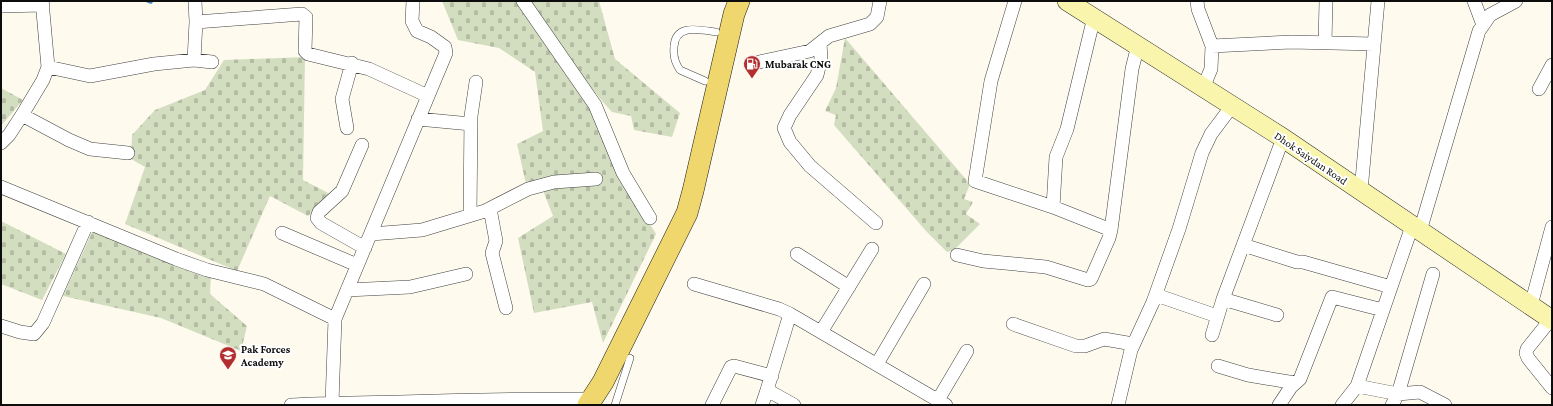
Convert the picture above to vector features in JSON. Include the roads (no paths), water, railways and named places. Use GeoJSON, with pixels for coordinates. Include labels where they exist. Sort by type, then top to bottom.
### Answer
{"type":"FeatureCollection","features":[{"type":"Feature","properties":{"kind":"main road"},"geometry":{"type":"LineString","coordinates":[[590,402],[603,382],[687,213],[693,191],[716,32],[724,1]]}},
{"type":"Feature","properties":{"kind":"main road"},"geometry":{"type":"LineString","coordinates":[[711,73],[739,1]]}},
{"type":"Feature","properties":{"kind":"main road","name":"Dhok Saiydan Road"},"geometry":{"type":"LineString","coordinates":[[1067,1],[1283,138],[1416,229],[1552,319]]}},
{"type":"Feature","properties":{"kind":"street"},"geometry":{"type":"LineString","coordinates":[[194,60],[196,22],[195,1]]}},
{"type":"Feature","properties":{"kind":"street"},"geometry":{"type":"LineString","coordinates":[[332,403],[335,319],[446,53],[445,46],[431,37],[418,32],[412,21],[413,1]]}},
{"type":"Feature","properties":{"kind":"street"},"geometry":{"type":"LineString","coordinates":[[523,1],[595,105],[623,173],[650,218]]}},
{"type":"Feature","properties":{"kind":"street"},"geometry":{"type":"LineString","coordinates":[[759,62],[810,51],[829,36],[870,24],[877,17],[880,1]]}},
{"type":"Feature","properties":{"kind":"street"},"geometry":{"type":"LineString","coordinates":[[1014,1],[991,81],[975,181],[1053,207],[1111,230]]}},
{"type":"Feature","properties":{"kind":"street"},"geometry":{"type":"LineString","coordinates":[[1197,1],[1200,16],[1212,46],[1211,69],[1203,88]]}},
{"type":"Feature","properties":{"kind":"street"},"geometry":{"type":"LineString","coordinates":[[1325,43],[1326,1]]}},
{"type":"Feature","properties":{"kind":"street"},"geometry":{"type":"LineString","coordinates":[[1361,191],[1378,1]]}},
{"type":"Feature","properties":{"kind":"street"},"geometry":{"type":"LineString","coordinates":[[1474,1],[1483,25]]}},
{"type":"Feature","properties":{"kind":"street"},"geometry":{"type":"LineString","coordinates":[[1342,405],[1357,386],[1391,287],[1416,229],[1479,31],[1490,15],[1516,1]]}},
{"type":"Feature","properties":{"kind":"street"},"geometry":{"type":"LineString","coordinates":[[1,6],[43,3],[48,67],[43,80],[22,115],[1,143]]}},
{"type":"Feature","properties":{"kind":"street"},"geometry":{"type":"LineString","coordinates":[[196,22],[302,14],[306,17],[305,51],[308,54],[352,63],[369,69],[428,96]]}},
{"type":"Feature","properties":{"kind":"street"},"geometry":{"type":"LineString","coordinates":[[1053,207],[1056,157],[1067,130],[1094,18]]}},
{"type":"Feature","properties":{"kind":"street"},"geometry":{"type":"LineString","coordinates":[[1212,46],[1291,42],[1374,44]]}},
{"type":"Feature","properties":{"kind":"street"},"geometry":{"type":"LineString","coordinates":[[820,43],[821,59],[817,75],[790,115],[784,128],[790,142],[810,166],[876,223]]}},
{"type":"Feature","properties":{"kind":"street"},"geometry":{"type":"LineString","coordinates":[[957,255],[983,261],[1046,267],[1088,280],[1091,279],[1111,230],[1132,69],[1138,45]]}},
{"type":"Feature","properties":{"kind":"street"},"geometry":{"type":"LineString","coordinates":[[48,67],[90,76],[154,64],[194,60],[212,62]]}},
{"type":"Feature","properties":{"kind":"street"},"geometry":{"type":"LineString","coordinates":[[347,128],[342,99],[352,63]]}},
{"type":"Feature","properties":{"kind":"street"},"geometry":{"type":"LineString","coordinates":[[1539,89],[1552,65]]}},
{"type":"Feature","properties":{"kind":"street"},"geometry":{"type":"LineString","coordinates":[[470,215],[471,124],[476,82]]}},
{"type":"Feature","properties":{"kind":"street"},"geometry":{"type":"LineString","coordinates":[[1118,405],[1133,344],[1156,295],[1179,229],[1202,153],[1211,134],[1232,106]]}},
{"type":"Feature","properties":{"kind":"street"},"geometry":{"type":"LineString","coordinates":[[22,115],[69,140],[90,149],[128,153]]}},
{"type":"Feature","properties":{"kind":"street"},"geometry":{"type":"LineString","coordinates":[[418,119],[471,124]]}},
{"type":"Feature","properties":{"kind":"street"},"geometry":{"type":"LineString","coordinates":[[1212,335],[1223,299],[1283,138]]}},
{"type":"Feature","properties":{"kind":"street"},"geometry":{"type":"LineString","coordinates":[[362,145],[342,191],[320,212],[318,218],[320,223],[365,248]]}},
{"type":"Feature","properties":{"kind":"street"},"geometry":{"type":"LineString","coordinates":[[371,234],[422,230],[489,209],[528,189],[541,185],[554,182],[596,179]]}},
{"type":"Feature","properties":{"kind":"street"},"geometry":{"type":"LineString","coordinates":[[1,187],[188,264],[264,284],[335,319]]}},
{"type":"Feature","properties":{"kind":"street"},"geometry":{"type":"LineString","coordinates":[[489,209],[496,241],[492,253],[506,308]]}},
{"type":"Feature","properties":{"kind":"street"},"geometry":{"type":"LineString","coordinates":[[1,326],[20,332],[34,334],[42,323],[88,222]]}},
{"type":"Feature","properties":{"kind":"street"},"geometry":{"type":"LineString","coordinates":[[1531,305],[1552,227]]}},
{"type":"Feature","properties":{"kind":"street"},"geometry":{"type":"LineString","coordinates":[[282,233],[357,265]]}},
{"type":"Feature","properties":{"kind":"street"},"geometry":{"type":"LineString","coordinates":[[1243,245],[1297,262],[1303,262],[1391,287]]}},
{"type":"Feature","properties":{"kind":"street"},"geometry":{"type":"LineString","coordinates":[[822,332],[872,248]]}},
{"type":"Feature","properties":{"kind":"street"},"geometry":{"type":"LineString","coordinates":[[797,254],[848,287]]}},
{"type":"Feature","properties":{"kind":"street"},"geometry":{"type":"LineString","coordinates":[[347,290],[410,288],[466,274]]}},
{"type":"Feature","properties":{"kind":"street"},"geometry":{"type":"LineString","coordinates":[[1395,399],[1433,274]]}},
{"type":"Feature","properties":{"kind":"street"},"geometry":{"type":"LineString","coordinates":[[694,284],[779,309],[790,314],[943,403],[967,351]]}},
{"type":"Feature","properties":{"kind":"street"},"geometry":{"type":"LineString","coordinates":[[877,364],[924,284]]}},
{"type":"Feature","properties":{"kind":"street"},"geometry":{"type":"LineString","coordinates":[[1156,295],[1217,316]]}},
{"type":"Feature","properties":{"kind":"street"},"geometry":{"type":"LineString","coordinates":[[1279,405],[1291,387],[1300,379],[1332,297],[1383,310]]}},
{"type":"Feature","properties":{"kind":"street"},"geometry":{"type":"LineString","coordinates":[[1223,299],[1277,315]]}},
{"type":"Feature","properties":{"kind":"street"},"geometry":{"type":"LineString","coordinates":[[762,405],[790,314]]}},
{"type":"Feature","properties":{"kind":"street"},"geometry":{"type":"LineString","coordinates":[[1552,319],[1527,349],[1526,353],[1528,358],[1552,388]]}},
{"type":"Feature","properties":{"kind":"street"},"geometry":{"type":"LineString","coordinates":[[1013,324],[1076,346],[1085,346],[1104,339],[1133,344]]}},
{"type":"Feature","properties":{"kind":"street"},"geometry":{"type":"LineString","coordinates":[[712,405],[731,367],[734,366],[772,376]]}},
{"type":"Feature","properties":{"kind":"street"},"geometry":{"type":"LineString","coordinates":[[1218,366],[1248,375],[1295,383]]}},
{"type":"Feature","properties":{"kind":"street"},"geometry":{"type":"LineString","coordinates":[[1357,386],[1395,399],[1420,392],[1445,405]]}},
{"type":"Feature","properties":{"kind":"street"},"geometry":{"type":"LineString","coordinates":[[767,390],[794,405]]}},
{"type":"Feature","properties":{"kind":"street"},"geometry":{"type":"LineString","coordinates":[[291,405],[332,403],[399,404],[448,400],[590,402]]}},
{"type":"Feature","properties":{"kind":"lane"},"geometry":{"type":"LineString","coordinates":[[711,73],[685,73],[676,65],[674,51],[676,37],[679,32],[685,30],[716,32]]}},
{"type":"Feature","properties":{"kind":"lane"},"geometry":{"type":"LineString","coordinates":[[615,405],[630,358]]}},
{"type":"Feature","properties":{"kind":"waterway"},"geometry":{"type":"LineString","coordinates":[[148,1],[151,1]]}},
{"type":"Feature","properties":{"kind":"place","name":"Mubarak CNG"},"geometry":{"type":"Point","coordinates":[752,79]}},
{"type":"Feature","properties":{"kind":"place","name":"Pak Forces Academy"},"geometry":{"type":"Point","coordinates":[228,370]}}]}
